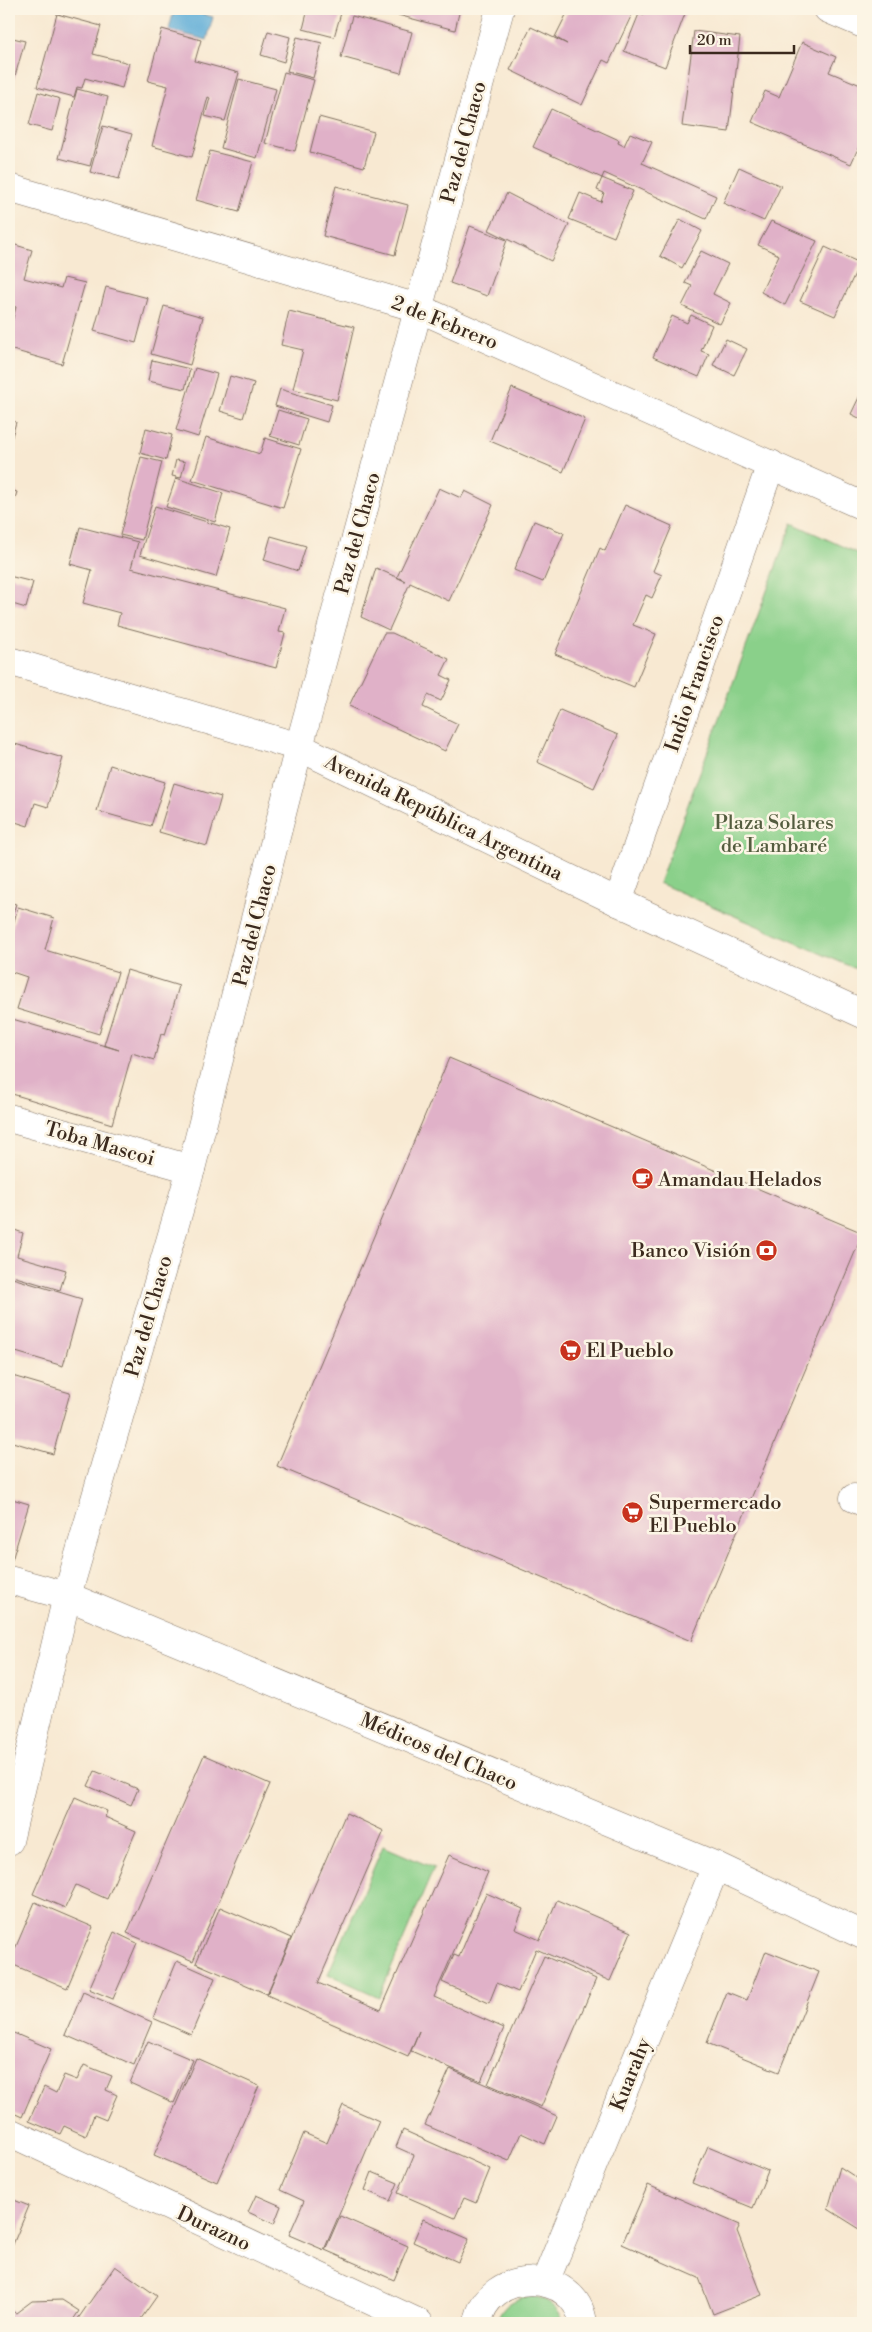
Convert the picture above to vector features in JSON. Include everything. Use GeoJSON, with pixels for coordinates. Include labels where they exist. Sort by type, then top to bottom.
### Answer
{"type":"FeatureCollection","features":[{"type":"Feature","properties":{"kind":"street","name":"Paz del Chaco"},"geometry":{"type":"LineString","coordinates":[[9,1841],[68,1596],[191,1169],[299,747],[500,9]]}},
{"type":"Feature","properties":{"kind":"street"},"geometry":{"type":"LineString","coordinates":[[828,9],[863,24]]}},
{"type":"Feature","properties":{"kind":"street","name":"2 de Febrero"},"geometry":{"type":"LineString","coordinates":[[9,188],[418,308],[863,506]]}},
{"type":"Feature","properties":{"kind":"street","name":"Indio Francisco"},"geometry":{"type":"LineString","coordinates":[[618,902],[770,464]]}},
{"type":"Feature","properties":{"kind":"street","name":"Avenida República Argentina"},"geometry":{"type":"LineString","coordinates":[[9,661],[299,747],[618,902],[863,1014]]}},
{"type":"Feature","properties":{"kind":"street","name":"Toba Mascoi"},"geometry":{"type":"LineString","coordinates":[[9,1118],[191,1169]]}},
{"type":"Feature","properties":{"kind":"street","name":"Médicos del Chaco"},"geometry":{"type":"LineString","coordinates":[[9,1580],[68,1596],[716,1866],[863,1935]]}},
{"type":"Feature","properties":{"kind":"street","name":"Kuarahy"},"geometry":{"type":"LineString","coordinates":[[545,2282],[716,1866]]}},
{"type":"Feature","properties":{"kind":"street","name":"Durazno"},"geometry":{"type":"LineString","coordinates":[[9,2132],[419,2323]]}},
{"type":"Feature","properties":{"kind":"street"},"geometry":{"type":"LineString","coordinates":[[478,2323],[486,2304],[497,2291],[512,2283],[528,2280],[545,2282],[561,2289],[574,2302],[583,2323]]}},
{"type":"Feature","properties":{"kind":"green space","name":"Plaza Solares de Lambaré"},"geometry":{"type":"Polygon","coordinates":[[[792,523],[863,556],[863,972],[659,883],[792,523]]]}},
{"type":"Feature","properties":{"kind":"green space"},"geometry":{"type":"Polygon","coordinates":[[[383,1846],[434,1868],[379,1997],[328,1974],[383,1846]]]}},
{"type":"Feature","properties":{"kind":"green space"},"geometry":{"type":"Polygon","coordinates":[[[531,2296],[552,2304],[559,2312],[564,2323],[496,2323],[501,2312],[509,2304],[531,2296]]]}},
{"type":"Feature","properties":{"kind":"water"},"geometry":{"type":"Polygon","coordinates":[[[174,9],[184,9],[213,17],[207,40],[169,30],[174,9]]]}},
{"type":"Feature","properties":{"kind":"building"},"geometry":{"type":"Polygon","coordinates":[[[308,9],[326,9],[341,13],[334,37],[303,29],[308,9]]]}},
{"type":"Feature","properties":{"kind":"building"},"geometry":{"type":"Polygon","coordinates":[[[375,9],[460,9],[455,30],[375,9]]]}},
{"type":"Feature","properties":{"kind":"building"},"geometry":{"type":"Polygon","coordinates":[[[569,9],[645,9],[642,14],[634,10],[609,63],[603,60],[582,105],[510,70],[531,27],[567,44],[555,37],[569,9]]]}},
{"type":"Feature","properties":{"kind":"building"},"geometry":{"type":"Polygon","coordinates":[[[646,9],[680,9],[686,11],[665,67],[624,51],[639,14],[643,15],[646,9]]]}},
{"type":"Feature","properties":{"kind":"building"},"geometry":{"type":"Polygon","coordinates":[[[57,14],[101,26],[93,54],[129,63],[122,88],[85,78],[82,88],[77,87],[74,97],[37,87],[57,14]]]}},
{"type":"Feature","properties":{"kind":"building"},"geometry":{"type":"Polygon","coordinates":[[[352,16],[412,32],[401,73],[341,57],[352,16]]]}},
{"type":"Feature","properties":{"kind":"building"},"geometry":{"type":"Polygon","coordinates":[[[162,29],[201,40],[195,61],[239,73],[225,121],[205,116],[210,98],[208,97],[192,157],[152,146],[168,86],[148,81],[162,29]]]}},
{"type":"Feature","properties":{"kind":"building"},"geometry":{"type":"Polygon","coordinates":[[[268,31],[290,37],[284,62],[261,55],[268,31]]]}},
{"type":"Feature","properties":{"kind":"building"},"geometry":{"type":"Polygon","coordinates":[[[694,31],[740,37],[729,132],[682,126],[694,31]]]}},
{"type":"Feature","properties":{"kind":"building"},"geometry":{"type":"Polygon","coordinates":[[[9,37],[25,41],[9,97],[9,37]]]}},
{"type":"Feature","properties":{"kind":"building"},"geometry":{"type":"Polygon","coordinates":[[[297,37],[322,43],[313,78],[287,71],[297,37]]]}},
{"type":"Feature","properties":{"kind":"building"},"geometry":{"type":"Polygon","coordinates":[[[802,42],[836,57],[829,72],[863,86],[863,146],[860,144],[851,164],[752,122],[765,91],[779,97],[802,42]]]}},
{"type":"Feature","properties":{"kind":"building"},"geometry":{"type":"Polygon","coordinates":[[[284,72],[314,80],[295,151],[265,143],[284,72]]]}},
{"type":"Feature","properties":{"kind":"building"},"geometry":{"type":"Polygon","coordinates":[[[239,79],[276,89],[257,158],[221,148],[239,79]]]}},
{"type":"Feature","properties":{"kind":"building"},"geometry":{"type":"Polygon","coordinates":[[[77,89],[108,97],[90,166],[59,158],[77,89]]]}},
{"type":"Feature","properties":{"kind":"building"},"geometry":{"type":"Polygon","coordinates":[[[38,92],[60,99],[52,131],[29,125],[38,92]]]}},
{"type":"Feature","properties":{"kind":"building"},"geometry":{"type":"Polygon","coordinates":[[[551,109],[619,140],[618,143],[624,146],[630,133],[652,142],[642,163],[716,196],[706,219],[604,173],[602,178],[533,147],[551,109]]]}},
{"type":"Feature","properties":{"kind":"building"},"geometry":{"type":"Polygon","coordinates":[[[319,117],[374,132],[364,167],[310,152],[319,117]]]}},
{"type":"Feature","properties":{"kind":"building"},"geometry":{"type":"Polygon","coordinates":[[[103,126],[132,134],[119,179],[90,172],[103,126]]]}},
{"type":"Feature","properties":{"kind":"building"},"geometry":{"type":"Polygon","coordinates":[[[210,151],[253,162],[239,212],[196,200],[210,151]]]}},
{"type":"Feature","properties":{"kind":"building"},"geometry":{"type":"Polygon","coordinates":[[[739,167],[781,186],[764,221],[723,203],[739,167]]]}},
{"type":"Feature","properties":{"kind":"building"},"geometry":{"type":"Polygon","coordinates":[[[602,178],[633,191],[614,237],[569,219],[580,193],[601,202],[604,193],[597,190],[602,178]]]}},
{"type":"Feature","properties":{"kind":"building"},"geometry":{"type":"Polygon","coordinates":[[[336,186],[408,205],[395,255],[323,236],[336,186]]]}},
{"type":"Feature","properties":{"kind":"building"},"geometry":{"type":"Polygon","coordinates":[[[507,193],[569,225],[551,261],[489,230],[507,193]]]}},
{"type":"Feature","properties":{"kind":"building"},"geometry":{"type":"Polygon","coordinates":[[[680,219],[702,231],[682,268],[660,256],[680,219]]]}},
{"type":"Feature","properties":{"kind":"building"},"geometry":{"type":"Polygon","coordinates":[[[771,221],[817,241],[785,305],[761,292],[779,255],[758,245],[771,221]]]}},
{"type":"Feature","properties":{"kind":"building"},"geometry":{"type":"Polygon","coordinates":[[[470,226],[507,240],[487,296],[450,283],[470,226]]]}},
{"type":"Feature","properties":{"kind":"building"},"geometry":{"type":"Polygon","coordinates":[[[9,243],[32,250],[24,278],[61,288],[64,278],[85,283],[62,364],[9,349],[9,333],[16,307],[9,305],[9,243]]]}},
{"type":"Feature","properties":{"kind":"building"},"geometry":{"type":"Polygon","coordinates":[[[825,247],[860,263],[835,316],[800,301],[825,247]]]}},
{"type":"Feature","properties":{"kind":"building"},"geometry":{"type":"Polygon","coordinates":[[[701,251],[728,264],[713,294],[731,303],[720,324],[682,306],[692,286],[685,283],[701,251]]]}},
{"type":"Feature","properties":{"kind":"building"},"geometry":{"type":"Polygon","coordinates":[[[106,287],[148,298],[136,343],[94,331],[106,287]]]}},
{"type":"Feature","properties":{"kind":"building"},"geometry":{"type":"Polygon","coordinates":[[[164,306],[203,317],[190,365],[151,354],[164,306]]]}},
{"type":"Feature","properties":{"kind":"building"},"geometry":{"type":"Polygon","coordinates":[[[289,311],[354,327],[337,400],[293,389],[303,350],[281,345],[289,311]]]}},
{"type":"Feature","properties":{"kind":"building"},"geometry":{"type":"Polygon","coordinates":[[[691,315],[712,325],[701,351],[709,354],[699,377],[653,357],[672,316],[687,323],[691,315]]]}},
{"type":"Feature","properties":{"kind":"building"},"geometry":{"type":"Polygon","coordinates":[[[726,339],[747,349],[734,375],[713,365],[726,339]]]}},
{"type":"Feature","properties":{"kind":"building"},"geometry":{"type":"Polygon","coordinates":[[[152,360],[190,369],[185,389],[148,381],[152,360]]]}},
{"type":"Feature","properties":{"kind":"building"},"geometry":{"type":"Polygon","coordinates":[[[195,368],[217,374],[198,437],[176,430],[195,368]]]}},
{"type":"Feature","properties":{"kind":"building"},"geometry":{"type":"Polygon","coordinates":[[[230,376],[254,383],[243,418],[220,411],[230,376]]]}},
{"type":"Feature","properties":{"kind":"building"},"geometry":{"type":"Polygon","coordinates":[[[512,388],[585,419],[563,472],[490,441],[512,388]]]}},
{"type":"Feature","properties":{"kind":"building"},"geometry":{"type":"Polygon","coordinates":[[[280,389],[332,405],[327,422],[275,406],[280,389]]]}},
{"type":"Feature","properties":{"kind":"building"},"geometry":{"type":"Polygon","coordinates":[[[863,389],[863,420],[851,414],[863,389]]]}},
{"type":"Feature","properties":{"kind":"building"},"geometry":{"type":"Polygon","coordinates":[[[278,410],[307,419],[299,445],[270,436],[278,410]]]}},
{"type":"Feature","properties":{"kind":"building"},"geometry":{"type":"Polygon","coordinates":[[[9,420],[16,422],[9,447],[9,420]]]}},
{"type":"Feature","properties":{"kind":"building"},"geometry":{"type":"Polygon","coordinates":[[[146,428],[172,435],[166,460],[140,453],[146,428]]]}},
{"type":"Feature","properties":{"kind":"building"},"geometry":{"type":"Polygon","coordinates":[[[206,437],[260,454],[265,438],[301,449],[283,508],[192,480],[206,437]]]}},
{"type":"Feature","properties":{"kind":"building"},"geometry":{"type":"Polygon","coordinates":[[[141,457],[162,462],[142,540],[120,535],[141,457]]]}},
{"type":"Feature","properties":{"kind":"building"},"geometry":{"type":"Polygon","coordinates":[[[176,460],[185,462],[181,478],[172,476],[176,460]]]}},
{"type":"Feature","properties":{"kind":"building"},"geometry":{"type":"Polygon","coordinates":[[[176,478],[223,493],[215,522],[166,507],[176,478]]]}},
{"type":"Feature","properties":{"kind":"building"},"geometry":{"type":"Polygon","coordinates":[[[439,488],[461,498],[465,491],[493,505],[449,601],[410,583],[389,630],[361,617],[376,568],[405,581],[397,577],[439,488]]]}},
{"type":"Feature","properties":{"kind":"building"},"geometry":{"type":"Polygon","coordinates":[[[9,489],[17,492],[9,518],[9,489]]]}},
{"type":"Feature","properties":{"kind":"building"},"geometry":{"type":"Polygon","coordinates":[[[625,505],[672,526],[653,571],[662,575],[652,598],[646,595],[633,625],[656,634],[634,687],[555,654],[600,548],[605,551],[625,505]]]}},
{"type":"Feature","properties":{"kind":"building"},"geometry":{"type":"Polygon","coordinates":[[[155,506],[230,529],[216,577],[140,555],[155,506]]]}},
{"type":"Feature","properties":{"kind":"building"},"geometry":{"type":"Polygon","coordinates":[[[9,518],[14,520],[9,538],[9,518]]]}},
{"type":"Feature","properties":{"kind":"building"},"geometry":{"type":"Polygon","coordinates":[[[534,521],[564,533],[543,582],[514,570],[534,521]]]}},
{"type":"Feature","properties":{"kind":"building"},"geometry":{"type":"Polygon","coordinates":[[[80,527],[138,542],[131,568],[285,608],[279,632],[285,633],[276,668],[117,625],[120,613],[83,603],[92,570],[70,564],[80,527]]]}},
{"type":"Feature","properties":{"kind":"building"},"geometry":{"type":"Polygon","coordinates":[[[271,536],[306,546],[298,571],[264,560],[271,536]]]}},
{"type":"Feature","properties":{"kind":"building"},"geometry":{"type":"Polygon","coordinates":[[[9,576],[33,582],[26,608],[9,603],[9,576]]]}},
{"type":"Feature","properties":{"kind":"building"},"geometry":{"type":"Polygon","coordinates":[[[384,633],[392,633],[449,659],[441,675],[451,680],[441,701],[428,695],[423,707],[458,724],[445,751],[349,706],[384,633]]]}},
{"type":"Feature","properties":{"kind":"building"},"geometry":{"type":"Polygon","coordinates":[[[560,710],[618,735],[594,788],[537,762],[560,710]]]}},
{"type":"Feature","properties":{"kind":"building"},"geometry":{"type":"Polygon","coordinates":[[[15,744],[63,758],[48,807],[35,803],[28,826],[9,820],[9,765],[15,744]]]}},
{"type":"Feature","properties":{"kind":"building"},"geometry":{"type":"Polygon","coordinates":[[[110,765],[165,782],[151,826],[97,811],[110,765]]]}},
{"type":"Feature","properties":{"kind":"building"},"geometry":{"type":"Polygon","coordinates":[[[174,783],[221,797],[207,846],[159,832],[174,783]]]}},
{"type":"Feature","properties":{"kind":"building"},"geometry":{"type":"Polygon","coordinates":[[[9,902],[16,904],[9,925],[9,902]]]}},
{"type":"Feature","properties":{"kind":"building"},"geometry":{"type":"Polygon","coordinates":[[[18,907],[54,918],[45,950],[118,972],[99,1034],[17,1009],[27,977],[9,971],[9,939],[18,907]]]}},
{"type":"Feature","properties":{"kind":"building"},"geometry":{"type":"Polygon","coordinates":[[[127,970],[179,986],[165,1035],[161,1034],[154,1060],[132,1053],[112,1124],[9,1093],[9,1018],[119,1050],[104,1045],[127,970]]]}},
{"type":"Feature","properties":{"kind":"building","name":"El Pueblo"},"geometry":{"type":"Polygon","coordinates":[[[449,1058],[863,1233],[691,1641],[277,1466],[449,1058]]]}},
{"type":"Feature","properties":{"kind":"building"},"geometry":{"type":"Polygon","coordinates":[[[9,1228],[23,1233],[17,1256],[66,1270],[60,1290],[9,1275],[9,1228]]]}},
{"type":"Feature","properties":{"kind":"building"},"geometry":{"type":"Polygon","coordinates":[[[9,1277],[82,1299],[63,1366],[9,1350],[9,1277]]]}},
{"type":"Feature","properties":{"kind":"building"},"geometry":{"type":"Polygon","coordinates":[[[9,1375],[70,1393],[53,1454],[9,1441],[9,1375]]]}},
{"type":"Feature","properties":{"kind":"building"},"geometry":{"type":"Polygon","coordinates":[[[9,1498],[29,1504],[12,1560],[9,1559],[9,1498]]]}},
{"type":"Feature","properties":{"kind":"building"},"geometry":{"type":"Polygon","coordinates":[[[204,1755],[270,1784],[193,1961],[127,1933],[204,1755]]]}},
{"type":"Feature","properties":{"kind":"building"},"geometry":{"type":"Polygon","coordinates":[[[95,1771],[138,1789],[131,1805],[88,1786],[95,1771]]]}},
{"type":"Feature","properties":{"kind":"building"},"geometry":{"type":"Polygon","coordinates":[[[75,1797],[107,1811],[105,1817],[136,1831],[107,1899],[76,1885],[65,1908],[33,1894],[75,1797]]]}},
{"type":"Feature","properties":{"kind":"building"},"geometry":{"type":"Polygon","coordinates":[[[346,1813],[384,1831],[318,1983],[381,2010],[449,1855],[488,1872],[434,1997],[504,2028],[481,2081],[411,2051],[419,2031],[408,2057],[267,1995],[346,1813]]]}},
{"type":"Feature","properties":{"kind":"building"},"geometry":{"type":"Polygon","coordinates":[[[486,1893],[523,1909],[515,1929],[540,1940],[557,1900],[631,1932],[610,1981],[536,1949],[518,1992],[497,1983],[489,2003],[442,1982],[454,1955],[459,1957],[486,1893]]]}},
{"type":"Feature","properties":{"kind":"building"},"geometry":{"type":"Polygon","coordinates":[[[35,1902],[93,1927],[67,1988],[9,1963],[35,1902]]]}},
{"type":"Feature","properties":{"kind":"building"},"geometry":{"type":"Polygon","coordinates":[[[220,1907],[291,1938],[267,1994],[196,1963],[220,1907]]]}},
{"type":"Feature","properties":{"kind":"building"},"geometry":{"type":"Polygon","coordinates":[[[114,1932],[137,1943],[113,1999],[89,1989],[114,1932]]]}},
{"type":"Feature","properties":{"kind":"building"},"geometry":{"type":"Polygon","coordinates":[[[766,1951],[819,1972],[779,2072],[707,2043],[727,1992],[747,2000],[766,1951]]]}},
{"type":"Feature","properties":{"kind":"building"},"geometry":{"type":"Polygon","coordinates":[[[544,1956],[596,1979],[541,2107],[488,2084],[544,1956]]]}},
{"type":"Feature","properties":{"kind":"building"},"geometry":{"type":"Polygon","coordinates":[[[177,1961],[215,1978],[191,2035],[153,2018],[177,1961]]]}},
{"type":"Feature","properties":{"kind":"building"},"geometry":{"type":"Polygon","coordinates":[[[83,1992],[152,2022],[134,2065],[65,2035],[83,1992]]]}},
{"type":"Feature","properties":{"kind":"building"},"geometry":{"type":"Polygon","coordinates":[[[9,2031],[51,2049],[22,2117],[9,2111],[9,2031]]]}},
{"type":"Feature","properties":{"kind":"building"},"geometry":{"type":"Polygon","coordinates":[[[148,2041],[193,2060],[174,2103],[130,2083],[148,2041]]]}},
{"type":"Feature","properties":{"kind":"building"},"geometry":{"type":"Polygon","coordinates":[[[196,2058],[259,2086],[217,2182],[154,2155],[196,2058]]]}},
{"type":"Feature","properties":{"kind":"building"},"geometry":{"type":"Polygon","coordinates":[[[84,2065],[112,2076],[106,2090],[117,2095],[106,2120],[94,2115],[86,2136],[64,2126],[60,2134],[29,2121],[44,2087],[56,2093],[64,2075],[77,2080],[84,2065]]]}},
{"type":"Feature","properties":{"kind":"building"},"geometry":{"type":"Polygon","coordinates":[[[450,2069],[557,2116],[545,2144],[521,2133],[509,2161],[425,2125],[450,2069]]]}},
{"type":"Feature","properties":{"kind":"building"},"geometry":{"type":"Polygon","coordinates":[[[343,2105],[379,2121],[324,2250],[289,2235],[304,2201],[280,2190],[304,2133],[327,2143],[343,2105]]]}},
{"type":"Feature","properties":{"kind":"building"},"geometry":{"type":"Polygon","coordinates":[[[403,2130],[490,2169],[476,2203],[464,2198],[455,2218],[398,2193],[414,2155],[396,2147],[403,2130]]]}},
{"type":"Feature","properties":{"kind":"building"},"geometry":{"type":"Polygon","coordinates":[[[708,2146],[768,2171],[753,2208],[692,2183],[708,2146]]]}},
{"type":"Feature","properties":{"kind":"building"},"geometry":{"type":"Polygon","coordinates":[[[840,2167],[863,2182],[863,2231],[828,2209],[840,2167]]]}},
{"type":"Feature","properties":{"kind":"building"},"geometry":{"type":"Polygon","coordinates":[[[372,2172],[398,2183],[390,2201],[365,2190],[372,2172]]]}},
{"type":"Feature","properties":{"kind":"building"},"geometry":{"type":"Polygon","coordinates":[[[648,2185],[740,2225],[737,2231],[762,2295],[713,2314],[699,2278],[622,2244],[648,2185]]]}},
{"type":"Feature","properties":{"kind":"building"},"geometry":{"type":"Polygon","coordinates":[[[256,2195],[281,2206],[274,2224],[248,2212],[256,2195]]]}},
{"type":"Feature","properties":{"kind":"building"},"geometry":{"type":"Polygon","coordinates":[[[9,2198],[29,2206],[9,2254],[9,2198]]]}},
{"type":"Feature","properties":{"kind":"building"},"geometry":{"type":"Polygon","coordinates":[[[340,2216],[408,2246],[394,2280],[325,2250],[340,2216]]]}},
{"type":"Feature","properties":{"kind":"building"},"geometry":{"type":"Polygon","coordinates":[[[423,2219],[469,2239],[458,2262],[413,2242],[423,2219]]]}},
{"type":"Feature","properties":{"kind":"building"},"geometry":{"type":"Polygon","coordinates":[[[115,2266],[157,2296],[138,2323],[75,2323],[115,2266]]]}},
{"type":"Feature","properties":{"kind":"building"},"geometry":{"type":"Polygon","coordinates":[[[62,2300],[79,2311],[71,2323],[9,2323],[9,2310],[16,2313],[32,2301],[62,2300]]]}},
{"type":"Feature","properties":{"kind":"place","name":"Amandau Helados"},"geometry":{"type":"Point","coordinates":[642,1179]}},
{"type":"Feature","properties":{"kind":"place","name":"Banco Visión"},"geometry":{"type":"Point","coordinates":[767,1250]}},
{"type":"Feature","properties":{"kind":"place","name":"El Pueblo"},"geometry":{"type":"Point","coordinates":[570,1350]}},
{"type":"Feature","properties":{"kind":"place","name":"Supermercado El Pueblo"},"geometry":{"type":"Point","coordinates":[633,1513]}}]}
